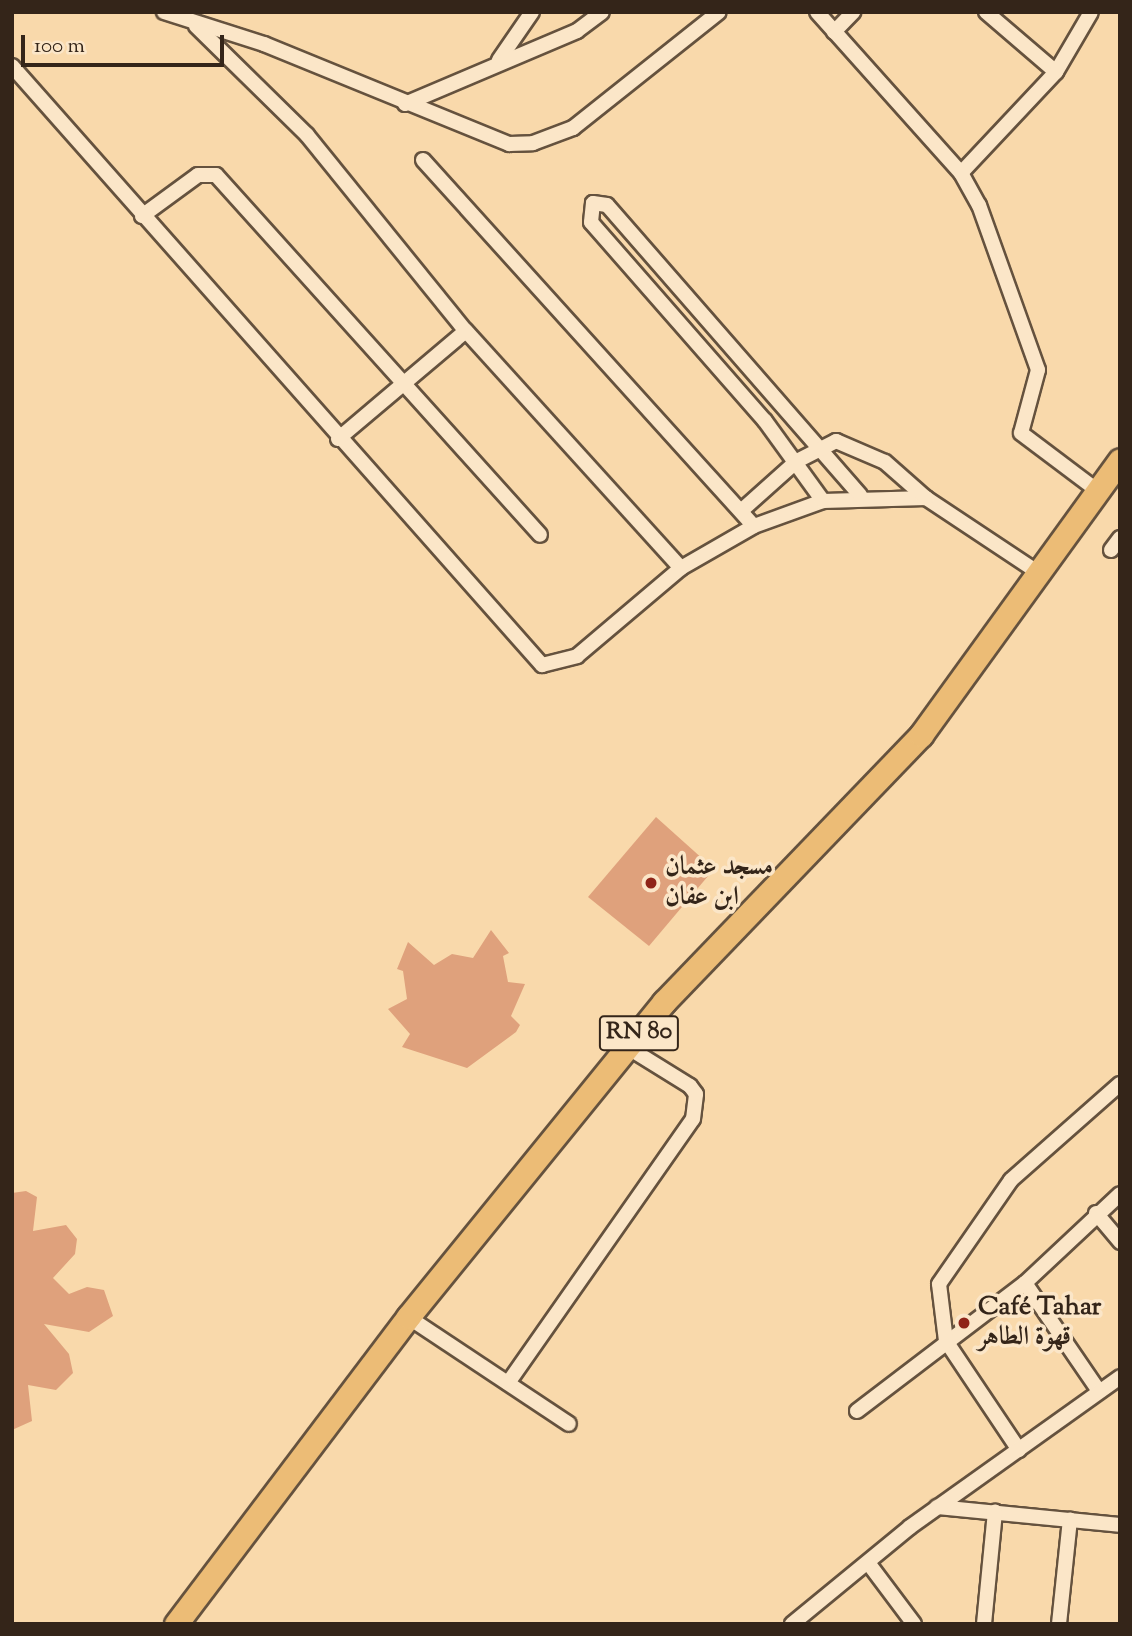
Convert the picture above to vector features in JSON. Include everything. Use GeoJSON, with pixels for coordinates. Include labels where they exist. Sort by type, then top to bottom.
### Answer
{"type":"FeatureCollection","features":[{"type":"Feature","properties":{"kind":"main road","name":"RN 80"},"geometry":{"type":"LineString","coordinates":[[176,1624],[408,1317],[627,1048],[921,735],[1120,460]]}},
{"type":"Feature","properties":{"kind":"street"},"geometry":{"type":"LineString","coordinates":[[164,12],[196,26],[264,44],[405,104],[509,144],[533,144],[573,128],[719,12]]}},
{"type":"Feature","properties":{"kind":"street"},"geometry":{"type":"LineString","coordinates":[[498,62],[533,12]]}},
{"type":"Feature","properties":{"kind":"street"},"geometry":{"type":"LineString","coordinates":[[405,104],[498,62],[577,31],[602,12]]}},
{"type":"Feature","properties":{"kind":"street"},"geometry":{"type":"LineString","coordinates":[[817,12],[961,173],[979,205],[1038,370],[1021,433],[1098,491]]}},
{"type":"Feature","properties":{"kind":"street"},"geometry":{"type":"LineString","coordinates":[[834,32],[853,12]]}},
{"type":"Feature","properties":{"kind":"street"},"geometry":{"type":"LineString","coordinates":[[986,12],[1056,72]]}},
{"type":"Feature","properties":{"kind":"street"},"geometry":{"type":"LineString","coordinates":[[961,173],[1056,72],[1091,12]]}},
{"type":"Feature","properties":{"kind":"street"},"geometry":{"type":"LineString","coordinates":[[196,26],[307,135],[466,331],[681,568]]}},
{"type":"Feature","properties":{"kind":"street"},"geometry":{"type":"LineString","coordinates":[[12,66],[338,439],[542,665],[577,656],[681,568],[754,526],[823,501],[860,495],[926,498]]}},
{"type":"Feature","properties":{"kind":"street"},"geometry":{"type":"LineString","coordinates":[[423,160],[754,526]]}},
{"type":"Feature","properties":{"kind":"street"},"geometry":{"type":"LineString","coordinates":[[142,216],[198,175],[216,175],[403,386],[540,535]]}},
{"type":"Feature","properties":{"kind":"street"},"geometry":{"type":"LineString","coordinates":[[823,501],[797,461],[590,222],[593,203],[607,205],[860,495]]}},
{"type":"Feature","properties":{"kind":"street"},"geometry":{"type":"LineString","coordinates":[[654,297],[673,283]]}},
{"type":"Feature","properties":{"kind":"street"},"geometry":{"type":"LineString","coordinates":[[338,439],[466,331]]}},
{"type":"Feature","properties":{"kind":"street"},"geometry":{"type":"LineString","coordinates":[[741,511],[797,461],[818,448],[849,443],[908,478],[926,498],[1040,573]]}},
{"type":"Feature","properties":{"kind":"street"},"geometry":{"type":"LineString","coordinates":[[508,1383],[692,1119],[696,1094],[690,1086],[627,1048]]}},
{"type":"Feature","properties":{"kind":"street"},"geometry":{"type":"LineString","coordinates":[[1019,1451],[946,1341],[937,1294],[953,1259],[1011,1180],[1120,1084]]}},
{"type":"Feature","properties":{"kind":"street"},"geometry":{"type":"LineString","coordinates":[[857,1411],[1025,1283],[1096,1213],[1120,1194]]}},
{"type":"Feature","properties":{"kind":"street"},"geometry":{"type":"LineString","coordinates":[[1096,1213],[1120,1242]]}},
{"type":"Feature","properties":{"kind":"street"},"geometry":{"type":"LineString","coordinates":[[1025,1283],[1099,1391]]}},
{"type":"Feature","properties":{"kind":"street"},"geometry":{"type":"LineString","coordinates":[[408,1317],[569,1424]]}},
{"type":"Feature","properties":{"kind":"street"},"geometry":{"type":"LineString","coordinates":[[792,1624],[937,1507],[1120,1377]]}},
{"type":"Feature","properties":{"kind":"street"},"geometry":{"type":"LineString","coordinates":[[937,1507],[1120,1525]]}},
{"type":"Feature","properties":{"kind":"street"},"geometry":{"type":"LineString","coordinates":[[984,1624],[995,1513]]}},
{"type":"Feature","properties":{"kind":"street"},"geometry":{"type":"LineString","coordinates":[[1059,1624],[1070,1520]]}},
{"type":"Feature","properties":{"kind":"street"},"geometry":{"type":"LineString","coordinates":[[869,1564],[914,1624]]}},
{"type":"Feature","properties":{"kind":"building","name":"مسجد عثمان ابن عفان"},"geometry":{"type":"Polygon","coordinates":[[[656,817],[714,869],[649,946],[588,897],[656,817]]]}},
{"type":"Feature","properties":{"kind":"building"},"geometry":{"type":"Polygon","coordinates":[[[491,930],[509,953],[503,956],[508,982],[525,984],[511,1016],[520,1025],[516,1032],[467,1068],[402,1047],[410,1034],[388,1009],[407,999],[403,971],[397,969],[408,942],[434,965],[452,954],[473,958],[491,930]]]}},
{"type":"Feature","properties":{"kind":"building"},"geometry":{"type":"Polygon","coordinates":[[[26,1191],[37,1197],[33,1231],[66,1225],[77,1239],[75,1254],[53,1278],[69,1294],[87,1287],[104,1290],[113,1316],[89,1332],[44,1324],[69,1354],[73,1373],[56,1390],[28,1385],[32,1421],[12,1430],[12,1193],[26,1191]]]}},
{"type":"Feature","properties":{"kind":"place","name":"مسجد عثمان ابن عفان"},"geometry":{"type":"Point","coordinates":[651,883]}},
{"type":"Feature","properties":{"kind":"place","name":"Café Tahar قهوة الطاهر"},"geometry":{"type":"Point","coordinates":[964,1323]}}]}
